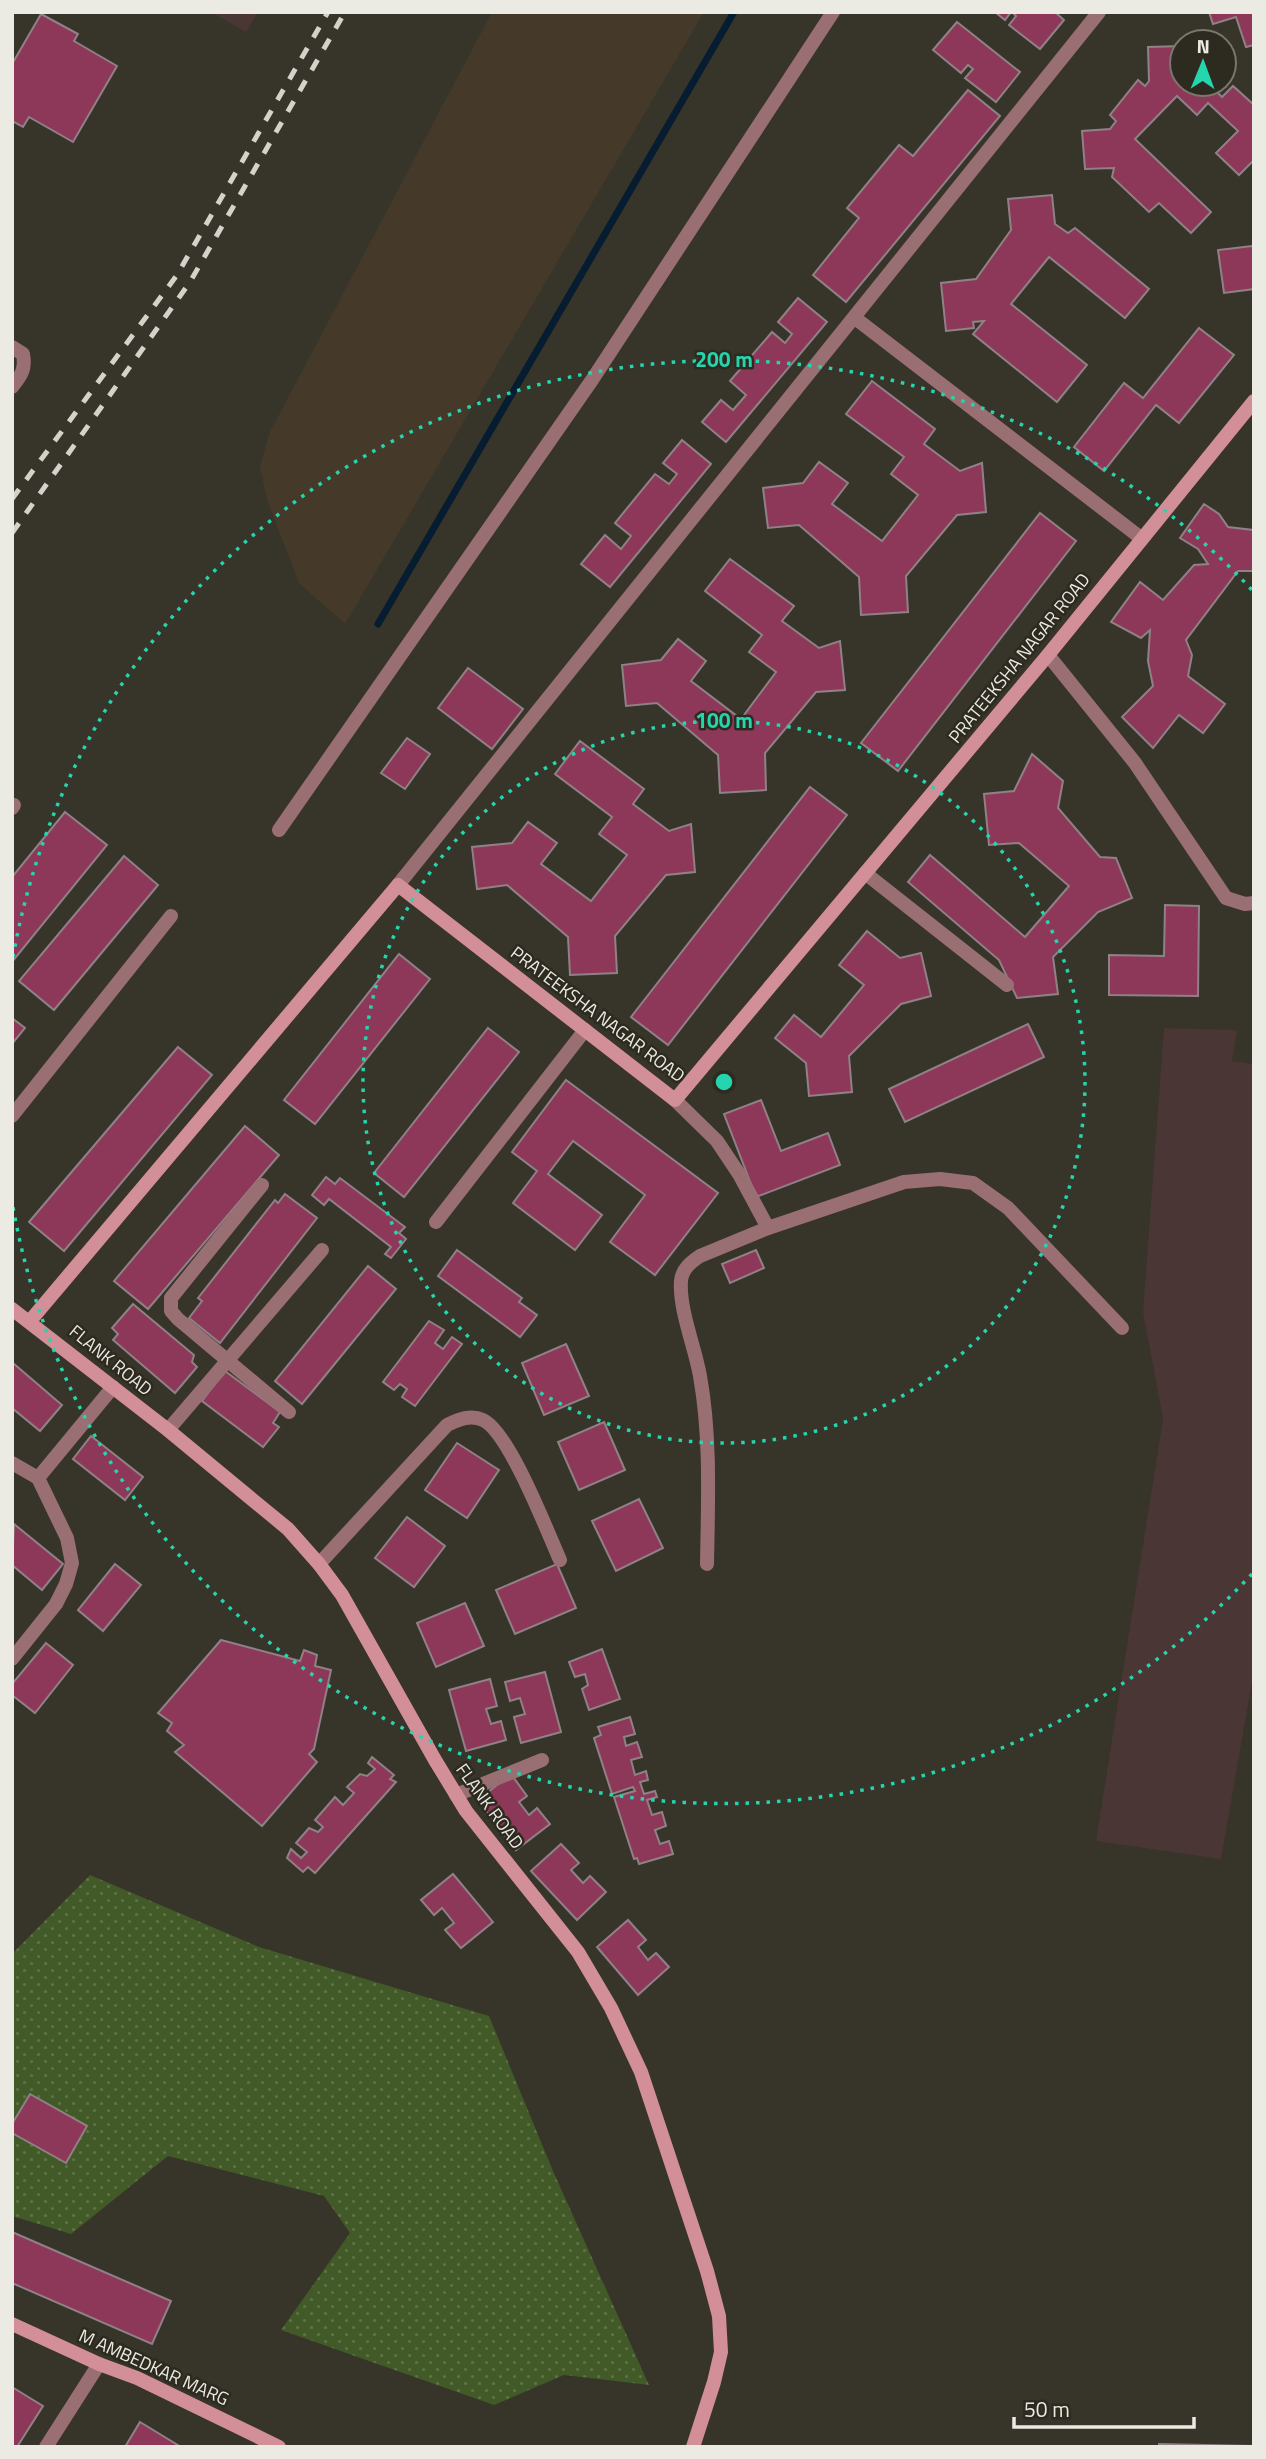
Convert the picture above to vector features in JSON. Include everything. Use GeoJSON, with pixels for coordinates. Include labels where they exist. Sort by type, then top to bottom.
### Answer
{"type":"FeatureCollection","features":[{"type":"Feature","properties":{"kind":"street"},"geometry":{"type":"LineString","coordinates":[[279,830],[584,391],[833,12]]}},
{"type":"Feature","properties":{"kind":"street"},"geometry":{"type":"LineString","coordinates":[[12,1319],[30,1321],[398,885],[1099,12]]}},
{"type":"Feature","properties":{"kind":"street"},"geometry":{"type":"LineString","coordinates":[[855,318],[1141,538]]}},
{"type":"Feature","properties":{"kind":"street"},"geometry":{"type":"LineString","coordinates":[[12,347],[23,354],[25,362],[23,373],[12,387]]}},
{"type":"Feature","properties":{"kind":"street","name":"PRATEEKSHA NAGAR ROAD"},"geometry":{"type":"LineString","coordinates":[[398,885],[675,1100],[1048,655],[1254,401]]}},
{"type":"Feature","properties":{"kind":"street"},"geometry":{"type":"LineString","coordinates":[[1048,655],[1135,763],[1226,898],[1245,904],[1254,903]]}},
{"type":"Feature","properties":{"kind":"street"},"geometry":{"type":"LineString","coordinates":[[865,873],[1007,985]]}},
{"type":"Feature","properties":{"kind":"street"},"geometry":{"type":"LineString","coordinates":[[12,1116],[171,916]]}},
{"type":"Feature","properties":{"kind":"street"},"geometry":{"type":"LineString","coordinates":[[436,1222],[585,1030]]}},
{"type":"Feature","properties":{"kind":"street"},"geometry":{"type":"LineString","coordinates":[[675,1100],[717,1141],[739,1174],[768,1228]]}},
{"type":"Feature","properties":{"kind":"street"},"geometry":{"type":"LineString","coordinates":[[707,1564],[709,1458],[700,1377],[684,1308],[681,1281],[685,1270],[700,1256],[768,1228],[904,1182],[940,1179],[973,1184],[1009,1208],[1122,1328]]}},
{"type":"Feature","properties":{"kind":"street"},"geometry":{"type":"LineString","coordinates":[[262,1185],[172,1298],[171,1311],[177,1320],[289,1412]]}},
{"type":"Feature","properties":{"kind":"street"},"geometry":{"type":"LineString","coordinates":[[168,1430],[322,1250]]}},
{"type":"Feature","properties":{"kind":"street","name":"FLANK ROAD"},"geometry":{"type":"LineString","coordinates":[[12,1308],[168,1430],[288,1529],[319,1564],[342,1595],[456,1795],[578,1952],[611,2008],[641,2072],[707,2271],[719,2316],[721,2352],[693,2447]]}},
{"type":"Feature","properties":{"kind":"street"},"geometry":{"type":"LineString","coordinates":[[38,1478],[113,1387]]}},
{"type":"Feature","properties":{"kind":"street"},"geometry":{"type":"LineString","coordinates":[[319,1564],[447,1424],[466,1417],[482,1420],[496,1431],[524,1479],[560,1560]]}},
{"type":"Feature","properties":{"kind":"street"},"geometry":{"type":"LineString","coordinates":[[12,1463],[38,1478],[67,1538],[72,1563],[56,1604],[12,1659]]}},
{"type":"Feature","properties":{"kind":"street"},"geometry":{"type":"LineString","coordinates":[[456,1795],[542,1760]]}},
{"type":"Feature","properties":{"kind":"street","name":"M AMBEDKAR MARG"},"geometry":{"type":"LineString","coordinates":[[12,2324],[99,2364],[137,2378],[279,2447]]}},
{"type":"Feature","properties":{"kind":"street"},"geometry":{"type":"LineString","coordinates":[[46,2447],[99,2364]]}},
{"type":"Feature","properties":{"kind":"shaded area"},"geometry":{"type":"Polygon","coordinates":[[[211,12],[258,12],[246,32],[211,12]]]}},
{"type":"Feature","properties":{"kind":"shaded area"},"geometry":{"type":"Polygon","coordinates":[[[492,12],[704,12],[345,624],[299,583],[267,500],[260,466],[270,432],[492,12]]]}},
{"type":"Feature","properties":{"kind":"shaded area"},"geometry":{"type":"Polygon","coordinates":[[[1164,1028],[1237,1030],[1232,1061],[1254,1064],[1254,1670],[1221,1859],[1096,1841],[1163,1419],[1143,1312],[1164,1028]]]}},
{"type":"Feature","properties":{"kind":"green space"},"geometry":{"type":"Polygon","coordinates":[[[90,1875],[259,1947],[489,2016],[553,2171],[649,2385],[564,2375],[494,2405],[281,2330],[350,2233],[324,2196],[168,2156],[71,2234],[12,2216],[12,1954],[90,1875]]]}},
{"type":"Feature","properties":{"kind":"building"},"geometry":{"type":"Polygon","coordinates":[[[995,12],[1011,12],[1005,20],[995,12]]]}},
{"type":"Feature","properties":{"kind":"building"},"geometry":{"type":"Polygon","coordinates":[[[1012,12],[1055,12],[1064,20],[1040,49],[1009,25],[1016,16],[1012,12]]]}},
{"type":"Feature","properties":{"kind":"building"},"geometry":{"type":"Polygon","coordinates":[[[1209,12],[1254,12],[1254,45],[1246,47],[1236,17],[1213,24],[1209,12]]]}},
{"type":"Feature","properties":{"kind":"building"},"geometry":{"type":"Polygon","coordinates":[[[41,14],[78,34],[74,41],[117,66],[73,142],[29,117],[23,127],[12,121],[12,64],[41,14]]]}},
{"type":"Feature","properties":{"kind":"building"},"geometry":{"type":"Polygon","coordinates":[[[957,22],[1020,72],[996,102],[965,78],[973,69],[968,65],[961,73],[933,50],[957,22]]]}},
{"type":"Feature","properties":{"kind":"building"},"geometry":{"type":"Polygon","coordinates":[[[1168,46],[1168,98],[1175,98],[1135,139],[1211,212],[1191,233],[1159,203],[1149,212],[1112,177],[1114,168],[1085,169],[1082,131],[1110,129],[1116,121],[1110,115],[1138,80],[1145,86],[1149,81],[1148,47],[1168,46]]]}},
{"type":"Feature","properties":{"kind":"building"},"geometry":{"type":"Polygon","coordinates":[[[968,90],[1000,116],[846,302],[813,275],[859,218],[847,208],[899,145],[913,156],[968,90]]]}},
{"type":"Feature","properties":{"kind":"building"},"geometry":{"type":"Polygon","coordinates":[[[1238,91],[1254,105],[1254,160],[1239,175],[1216,153],[1238,131],[1208,103],[1197,115],[1179,98],[1238,98],[1238,91]]]}},
{"type":"Feature","properties":{"kind":"building"},"geometry":{"type":"Polygon","coordinates":[[[1052,195],[1055,224],[1068,233],[1075,228],[1149,289],[1125,318],[1049,257],[1011,304],[1087,365],[1057,402],[973,334],[984,321],[973,322],[974,328],[946,331],[941,283],[976,279],[1011,230],[1008,199],[1052,195]]]}},
{"type":"Feature","properties":{"kind":"building"},"geometry":{"type":"Polygon","coordinates":[[[1254,244],[1254,289],[1224,293],[1218,250],[1254,244]]]}},
{"type":"Feature","properties":{"kind":"building"},"geometry":{"type":"Polygon","coordinates":[[[798,298],[827,322],[726,442],[702,422],[721,400],[733,410],[746,395],[730,381],[772,332],[785,343],[792,334],[778,322],[798,298]]]}},
{"type":"Feature","properties":{"kind":"building"},"geometry":{"type":"Polygon","coordinates":[[[1199,328],[1234,355],[1179,423],[1156,405],[1104,471],[1074,447],[1124,383],[1143,398],[1199,328]]]}},
{"type":"Feature","properties":{"kind":"building"},"geometry":{"type":"Polygon","coordinates":[[[872,381],[935,429],[924,444],[960,471],[982,463],[986,512],[957,515],[906,576],[908,612],[861,615],[859,577],[799,525],[768,528],[763,488],[803,483],[819,462],[848,483],[832,504],[882,541],[918,495],[891,474],[904,457],[846,414],[872,381]]]}},
{"type":"Feature","properties":{"kind":"building"},"geometry":{"type":"Polygon","coordinates":[[[682,440],[711,464],[610,587],[581,564],[605,535],[621,549],[631,536],[615,523],[655,474],[669,484],[677,474],[663,463],[682,440]]]}},
{"type":"Feature","properties":{"kind":"building"},"geometry":{"type":"Polygon","coordinates":[[[1204,504],[1219,514],[1228,527],[1253,530],[1254,571],[1238,571],[1186,640],[1192,655],[1188,676],[1225,704],[1203,733],[1179,715],[1153,748],[1122,717],[1153,686],[1148,661],[1150,630],[1141,638],[1111,622],[1140,582],[1163,600],[1194,565],[1208,564],[1198,549],[1180,538],[1204,504]]]}},
{"type":"Feature","properties":{"kind":"building"},"geometry":{"type":"Polygon","coordinates":[[[1040,513],[1076,541],[898,771],[861,743],[1040,513]]]}},
{"type":"Feature","properties":{"kind":"building"},"geometry":{"type":"Polygon","coordinates":[[[730,559],[794,606],[782,621],[819,648],[840,641],[845,690],[816,692],[765,753],[766,790],[720,793],[718,755],[657,703],[626,706],[622,665],[661,660],[678,639],[706,661],[691,681],[741,719],[776,672],[749,652],[762,635],[705,591],[730,559]]]}},
{"type":"Feature","properties":{"kind":"building"},"geometry":{"type":"Polygon","coordinates":[[[468,668],[523,709],[492,749],[438,708],[468,668]]]}},
{"type":"Feature","properties":{"kind":"building"},"geometry":{"type":"Polygon","coordinates":[[[407,738],[430,754],[405,789],[381,773],[407,738]]]}},
{"type":"Feature","properties":{"kind":"building"},"geometry":{"type":"Polygon","coordinates":[[[580,741],[644,789],[633,804],[669,831],[691,824],[695,872],[666,875],[615,936],[617,973],[570,975],[568,937],[507,885],[477,889],[472,847],[512,843],[528,822],[557,843],[541,864],[591,901],[627,855],[599,834],[612,817],[555,774],[580,741]]]}},
{"type":"Feature","properties":{"kind":"building"},"geometry":{"type":"Polygon","coordinates":[[[1032,754],[1063,781],[1058,808],[1100,857],[1116,858],[1132,898],[1098,912],[1053,957],[1058,994],[1017,998],[999,960],[908,882],[930,855],[1025,937],[1069,886],[1019,843],[989,845],[984,794],[1014,791],[1032,754]]]}},
{"type":"Feature","properties":{"kind":"building"},"geometry":{"type":"Polygon","coordinates":[[[810,787],[847,815],[668,1045],[631,1017],[810,787]]]}},
{"type":"Feature","properties":{"kind":"building"},"geometry":{"type":"Polygon","coordinates":[[[65,812],[107,845],[12,962],[12,877],[65,812]]]}},
{"type":"Feature","properties":{"kind":"building"},"geometry":{"type":"Polygon","coordinates":[[[124,856],[158,885],[54,1010],[19,981],[124,856]]]}},
{"type":"Feature","properties":{"kind":"building"},"geometry":{"type":"Polygon","coordinates":[[[1165,905],[1199,906],[1198,996],[1109,995],[1109,955],[1164,956],[1165,905]]]}},
{"type":"Feature","properties":{"kind":"building"},"geometry":{"type":"Polygon","coordinates":[[[867,931],[900,958],[921,953],[931,996],[901,1004],[849,1056],[852,1092],[809,1096],[806,1063],[775,1038],[794,1015],[821,1037],[864,985],[839,965],[867,931]]]}},
{"type":"Feature","properties":{"kind":"building"},"geometry":{"type":"Polygon","coordinates":[[[399,954],[430,979],[315,1124],[284,1100],[399,954]]]}},
{"type":"Feature","properties":{"kind":"building"},"geometry":{"type":"Polygon","coordinates":[[[12,1018],[25,1028],[12,1044],[12,1018]]]}},
{"type":"Feature","properties":{"kind":"building"},"geometry":{"type":"Polygon","coordinates":[[[1028,1024],[1044,1057],[905,1122],[889,1089],[1028,1024]]]}},
{"type":"Feature","properties":{"kind":"building"},"geometry":{"type":"Polygon","coordinates":[[[488,1028],[519,1052],[404,1197],[374,1173],[488,1028]]]}},
{"type":"Feature","properties":{"kind":"building"},"geometry":{"type":"Polygon","coordinates":[[[178,1047],[212,1075],[64,1251],[29,1222],[178,1047]]]}},
{"type":"Feature","properties":{"kind":"building"},"geometry":{"type":"Polygon","coordinates":[[[566,1080],[718,1193],[655,1275],[610,1242],[645,1195],[573,1141],[548,1174],[602,1215],[575,1250],[513,1203],[537,1171],[512,1152],[566,1080]]]}},
{"type":"Feature","properties":{"kind":"building"},"geometry":{"type":"Polygon","coordinates":[[[761,1100],[781,1151],[828,1133],[840,1165],[756,1197],[724,1114],[761,1100]]]}},
{"type":"Feature","properties":{"kind":"building"},"geometry":{"type":"Polygon","coordinates":[[[245,1126],[279,1155],[148,1309],[114,1281],[245,1126]]]}},
{"type":"Feature","properties":{"kind":"building"},"geometry":{"type":"Polygon","coordinates":[[[326,1177],[335,1184],[340,1178],[405,1227],[399,1233],[406,1239],[391,1258],[385,1254],[391,1247],[329,1199],[324,1205],[312,1195],[326,1177]]]}},
{"type":"Feature","properties":{"kind":"building"},"geometry":{"type":"Polygon","coordinates":[[[285,1194],[317,1218],[220,1343],[189,1318],[202,1301],[198,1298],[275,1200],[278,1203],[285,1194]]]}},
{"type":"Feature","properties":{"kind":"building"},"geometry":{"type":"Polygon","coordinates":[[[457,1250],[522,1298],[519,1302],[537,1315],[520,1337],[438,1276],[457,1250]]]}},
{"type":"Feature","properties":{"kind":"building"},"geometry":{"type":"Polygon","coordinates":[[[756,1250],[764,1268],[730,1283],[722,1264],[756,1250]]]}},
{"type":"Feature","properties":{"kind":"building"},"geometry":{"type":"Polygon","coordinates":[[[368,1266],[396,1289],[302,1404],[275,1381],[368,1266]]]}},
{"type":"Feature","properties":{"kind":"building"},"geometry":{"type":"Polygon","coordinates":[[[133,1304],[194,1355],[192,1362],[197,1367],[175,1393],[113,1340],[118,1334],[112,1328],[133,1304]]]}},
{"type":"Feature","properties":{"kind":"building"},"geometry":{"type":"Polygon","coordinates":[[[429,1321],[444,1330],[435,1343],[443,1349],[452,1337],[462,1344],[415,1406],[402,1397],[407,1389],[400,1384],[394,1390],[383,1382],[429,1321]]]}},
{"type":"Feature","properties":{"kind":"building"},"geometry":{"type":"Polygon","coordinates":[[[566,1344],[589,1396],[544,1415],[522,1363],[566,1344]]]}},
{"type":"Feature","properties":{"kind":"building"},"geometry":{"type":"Polygon","coordinates":[[[13,1363],[62,1405],[40,1431],[12,1408],[13,1363]]]}},
{"type":"Feature","properties":{"kind":"building"},"geometry":{"type":"Polygon","coordinates":[[[225,1371],[280,1412],[273,1423],[279,1427],[263,1447],[202,1401],[225,1371]]]}},
{"type":"Feature","properties":{"kind":"building"},"geometry":{"type":"Polygon","coordinates":[[[604,1422],[625,1470],[579,1490],[558,1442],[604,1422]]]}},
{"type":"Feature","properties":{"kind":"building"},"geometry":{"type":"Polygon","coordinates":[[[91,1436],[143,1477],[125,1500],[73,1459],[91,1436]]]}},
{"type":"Feature","properties":{"kind":"building"},"geometry":{"type":"Polygon","coordinates":[[[457,1443],[499,1470],[467,1518],[425,1490],[457,1443]]]}},
{"type":"Feature","properties":{"kind":"building"},"geometry":{"type":"Polygon","coordinates":[[[639,1499],[663,1548],[616,1571],[592,1521],[639,1499]]]}},
{"type":"Feature","properties":{"kind":"building"},"geometry":{"type":"Polygon","coordinates":[[[407,1517],[445,1546],[414,1587],[375,1558],[407,1517]]]}},
{"type":"Feature","properties":{"kind":"building"},"geometry":{"type":"Polygon","coordinates":[[[14,1524],[63,1564],[42,1590],[12,1565],[14,1524]]]}},
{"type":"Feature","properties":{"kind":"building"},"geometry":{"type":"Polygon","coordinates":[[[115,1564],[141,1585],[103,1631],[78,1610],[115,1564]]]}},
{"type":"Feature","properties":{"kind":"building"},"geometry":{"type":"Polygon","coordinates":[[[557,1564],[576,1608],[515,1634],[496,1590],[557,1564]]]}},
{"type":"Feature","properties":{"kind":"building"},"geometry":{"type":"Polygon","coordinates":[[[465,1603],[484,1646],[436,1667],[417,1623],[465,1603]]]}},
{"type":"Feature","properties":{"kind":"building"},"geometry":{"type":"Polygon","coordinates":[[[221,1640],[300,1661],[304,1650],[317,1655],[315,1666],[331,1670],[314,1749],[309,1754],[317,1762],[262,1826],[175,1752],[184,1745],[167,1731],[172,1723],[158,1713],[221,1640]]]}},
{"type":"Feature","properties":{"kind":"building"},"geometry":{"type":"Polygon","coordinates":[[[46,1643],[73,1665],[35,1713],[12,1695],[12,1684],[46,1643]]]}},
{"type":"Feature","properties":{"kind":"building"},"geometry":{"type":"Polygon","coordinates":[[[602,1649],[620,1699],[589,1710],[582,1689],[588,1685],[585,1674],[575,1677],[569,1662],[602,1649]]]}},
{"type":"Feature","properties":{"kind":"building"},"geometry":{"type":"Polygon","coordinates":[[[545,1672],[561,1732],[521,1743],[514,1717],[525,1714],[520,1698],[510,1701],[505,1682],[545,1672]]]}},
{"type":"Feature","properties":{"kind":"building"},"geometry":{"type":"Polygon","coordinates":[[[490,1679],[497,1706],[486,1709],[491,1724],[501,1721],[506,1740],[466,1751],[449,1690],[490,1679]]]}},
{"type":"Feature","properties":{"kind":"building"},"geometry":{"type":"Polygon","coordinates":[[[630,1717],[635,1734],[624,1737],[626,1746],[637,1742],[642,1757],[631,1760],[635,1775],[646,1771],[648,1780],[640,1782],[644,1794],[655,1791],[657,1797],[647,1800],[652,1815],[662,1812],[666,1826],[655,1830],[660,1844],[669,1841],[673,1854],[639,1864],[637,1858],[634,1859],[614,1797],[635,1791],[633,1787],[612,1794],[594,1738],[601,1735],[598,1727],[630,1717]]]}},
{"type":"Feature","properties":{"kind":"building"},"geometry":{"type":"Polygon","coordinates":[[[372,1757],[394,1775],[390,1779],[396,1782],[315,1873],[308,1867],[303,1872],[287,1858],[291,1849],[301,1858],[307,1852],[296,1843],[309,1828],[318,1832],[323,1827],[315,1820],[335,1797],[343,1805],[354,1793],[347,1787],[360,1774],[367,1776],[375,1769],[368,1763],[372,1757]]]}},
{"type":"Feature","properties":{"kind":"building"},"geometry":{"type":"Polygon","coordinates":[[[511,1774],[527,1796],[519,1802],[529,1815],[537,1808],[550,1824],[516,1850],[478,1800],[511,1774]]]}},
{"type":"Feature","properties":{"kind":"building"},"geometry":{"type":"Polygon","coordinates":[[[561,1844],[579,1863],[571,1870],[583,1883],[590,1876],[606,1892],[577,1920],[531,1871],[561,1844]]]}},
{"type":"Feature","properties":{"kind":"building"},"geometry":{"type":"Polygon","coordinates":[[[453,1874],[493,1922],[461,1948],[445,1930],[454,1923],[442,1908],[434,1915],[421,1900],[453,1874]]]}},
{"type":"Feature","properties":{"kind":"building"},"geometry":{"type":"Polygon","coordinates":[[[628,1920],[646,1940],[638,1947],[648,1960],[656,1953],[669,1967],[638,1995],[597,1947],[628,1920]]]}},
{"type":"Feature","properties":{"kind":"building"},"geometry":{"type":"Polygon","coordinates":[[[30,2094],[87,2126],[66,2163],[12,2133],[12,2124],[30,2094]]]}},
{"type":"Feature","properties":{"kind":"building"},"geometry":{"type":"Polygon","coordinates":[[[12,2232],[171,2301],[152,2344],[12,2283],[12,2232]]]}},
{"type":"Feature","properties":{"kind":"building"},"geometry":{"type":"Polygon","coordinates":[[[12,2387],[43,2406],[17,2447],[12,2447],[12,2387]]]}},
{"type":"Feature","properties":{"kind":"building"},"geometry":{"type":"Polygon","coordinates":[[[140,2422],[181,2447],[125,2447],[140,2422]]]}},
{"type":"Feature","properties":{"kind":"building"},"geometry":{"type":"Polygon","coordinates":[[[1159,2444],[1254,2446],[1254,2447],[1159,2447],[1159,2444]]]}},
{"type":"Feature","properties":{"kind":"waterway"},"geometry":{"type":"LineString","coordinates":[[378,624],[734,12]]}},
{"type":"Feature","properties":{"kind":"railway"},"geometry":{"type":"LineString","coordinates":[[12,499],[177,275],[328,12]]}},
{"type":"Feature","properties":{"kind":"railway"},"geometry":{"type":"LineString","coordinates":[[12,533],[190,282],[345,12]]}}]}
